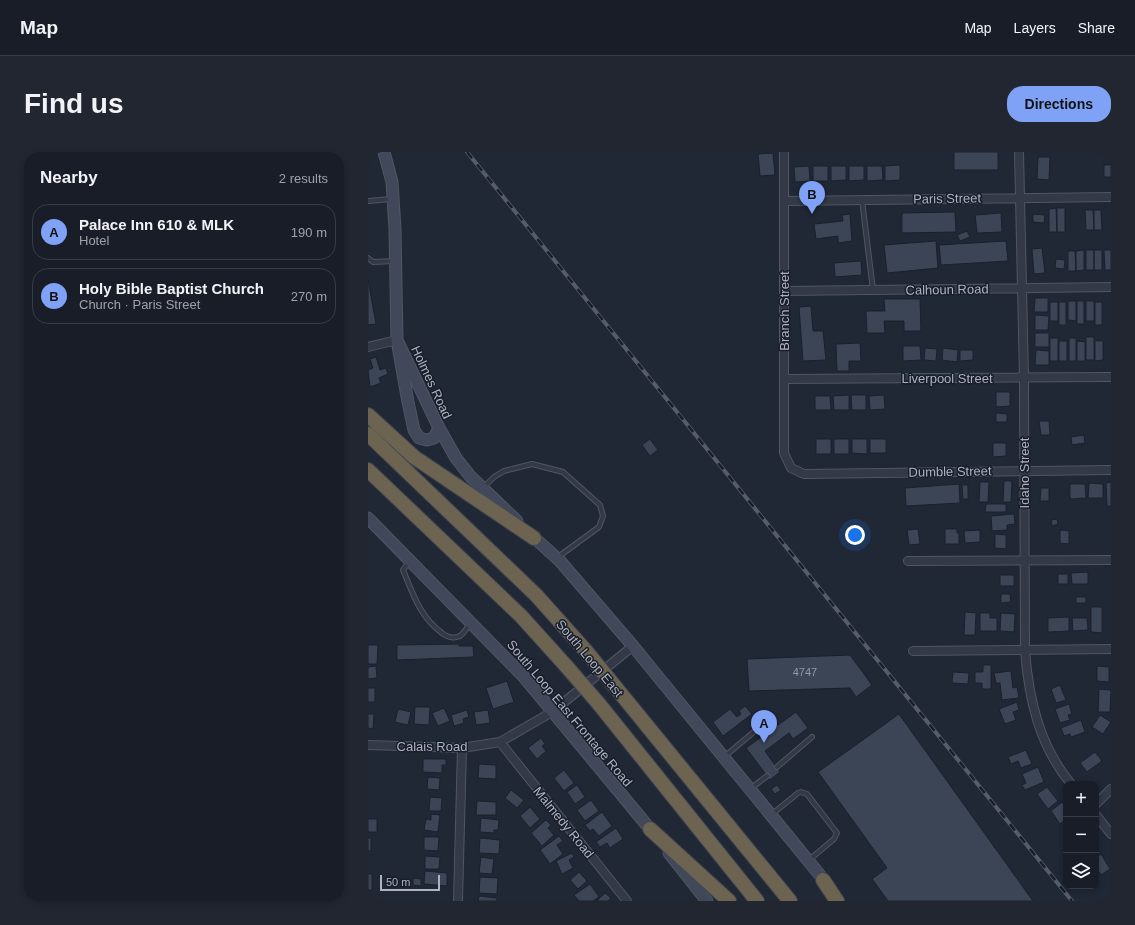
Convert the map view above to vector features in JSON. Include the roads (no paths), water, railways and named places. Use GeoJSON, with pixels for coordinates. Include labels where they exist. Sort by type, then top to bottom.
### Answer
{"type":"FeatureCollection","features":[{"type":"Feature","properties":{"kind":"highway"},"geometry":{"type":"LineString","coordinates":[[368,415],[414,457],[534,538]]}},
{"type":"Feature","properties":{"kind":"highway","name":"South Loop East"},"geometry":{"type":"LineString","coordinates":[[368,434],[536,595],[586,651],[790,901]]}},
{"type":"Feature","properties":{"kind":"highway","name":"South Loop East"},"geometry":{"type":"LineString","coordinates":[[368,470],[521,616],[599,704],[757,901]]}},
{"type":"Feature","properties":{"kind":"highway"},"geometry":{"type":"LineString","coordinates":[[650,829],[729,901]]}},
{"type":"Feature","properties":{"kind":"highway"},"geometry":{"type":"LineString","coordinates":[[823,880],[837,901]]}},
{"type":"Feature","properties":{"kind":"main road","name":"Holmes Road"},"geometry":{"type":"LineString","coordinates":[[384,152],[392,182],[397,340],[414,430],[419,438],[427,440],[434,438],[439,428],[397,340]]}},
{"type":"Feature","properties":{"kind":"main road"},"geometry":{"type":"LineString","coordinates":[[439,428],[456,458],[470,476],[556,558],[633,646],[841,901]]}},
{"type":"Feature","properties":{"kind":"main road","name":"South Loop East Frontage Road"},"geometry":{"type":"LineString","coordinates":[[369,519],[411,560],[524,677],[650,829],[707,901]]}},
{"type":"Feature","properties":{"kind":"street","name":"Branch Street"},"geometry":{"type":"LineString","coordinates":[[784,152],[784,454],[791,468]]}},
{"type":"Feature","properties":{"kind":"street","name":"Idaho Street"},"geometry":{"type":"LineString","coordinates":[[1020,152],[1024,378],[1023,470],[1025,651],[1029,692],[1041,734],[1050,753],[1069,781]]}},
{"type":"Feature","properties":{"kind":"street","name":"Paris Street"},"geometry":{"type":"LineString","coordinates":[[784,201],[1111,197]]}},
{"type":"Feature","properties":{"kind":"street","name":"Calhoun Road"},"geometry":{"type":"LineString","coordinates":[[784,291],[1111,287]]}},
{"type":"Feature","properties":{"kind":"street"},"geometry":{"type":"LineString","coordinates":[[368,347],[397,340]]}},
{"type":"Feature","properties":{"kind":"street","name":"Liverpool Street"},"geometry":{"type":"LineString","coordinates":[[784,379],[1111,377]]}},
{"type":"Feature","properties":{"kind":"street","name":"Dumble Street"},"geometry":{"type":"LineString","coordinates":[[791,468],[804,474],[1111,470]]}},
{"type":"Feature","properties":{"kind":"street"},"geometry":{"type":"LineString","coordinates":[[908,561],[1111,560]]}},
{"type":"Feature","properties":{"kind":"street","name":"Calais Road"},"geometry":{"type":"LineString","coordinates":[[368,745],[462,748],[500,742],[552,712],[633,646]]}},
{"type":"Feature","properties":{"kind":"street"},"geometry":{"type":"LineString","coordinates":[[913,651],[1111,649]]}},
{"type":"Feature","properties":{"kind":"street","name":"Malmedy Road"},"geometry":{"type":"LineString","coordinates":[[500,742],[627,901]]}},
{"type":"Feature","properties":{"kind":"street"},"geometry":{"type":"LineString","coordinates":[[458,901],[462,748]]}},
{"type":"Feature","properties":{"kind":"street"},"geometry":{"type":"LineString","coordinates":[[1099,801],[1111,789]]}},
{"type":"Feature","properties":{"kind":"street"},"geometry":{"type":"LineString","coordinates":[[1098,817],[1111,834]]}},
{"type":"Feature","properties":{"kind":"lane"},"geometry":{"type":"LineString","coordinates":[[368,201],[393,199]]}},
{"type":"Feature","properties":{"kind":"lane"},"geometry":{"type":"LineString","coordinates":[[862,200],[873,290]]}},
{"type":"Feature","properties":{"kind":"lane"},"geometry":{"type":"LineString","coordinates":[[368,258],[372,262],[395,261]]}},
{"type":"Feature","properties":{"kind":"lane"},"geometry":{"type":"LineString","coordinates":[[483,488],[504,470],[532,464],[563,472],[600,505],[603,516],[599,527],[556,558]]}},
{"type":"Feature","properties":{"kind":"lane"},"geometry":{"type":"LineString","coordinates":[[411,560],[403,570],[416,603],[426,619],[447,636],[455,638],[461,635],[472,623]]}},
{"type":"Feature","properties":{"kind":"lane"},"geometry":{"type":"LineString","coordinates":[[724,757],[756,730]]}},
{"type":"Feature","properties":{"kind":"lane"},"geometry":{"type":"LineString","coordinates":[[777,767],[812,736]]}},
{"type":"Feature","properties":{"kind":"lane"},"geometry":{"type":"LineString","coordinates":[[750,790],[767,776]]}},
{"type":"Feature","properties":{"kind":"lane"},"geometry":{"type":"LineString","coordinates":[[771,816],[798,793],[807,794],[837,833],[834,839],[808,861]]}},
{"type":"Feature","properties":{"kind":"railway"},"geometry":{"type":"LineString","coordinates":[[467,152],[1072,901]]}},
{"type":"Feature","properties":{"kind":"place","name":"Holy Bible Baptist Church"},"geometry":{"type":"Point","coordinates":[812,214]}},
{"type":"Feature","properties":{"kind":"place","name":"Palace Inn 610 & MLK"},"geometry":{"type":"Point","coordinates":[764,743]}}]}
